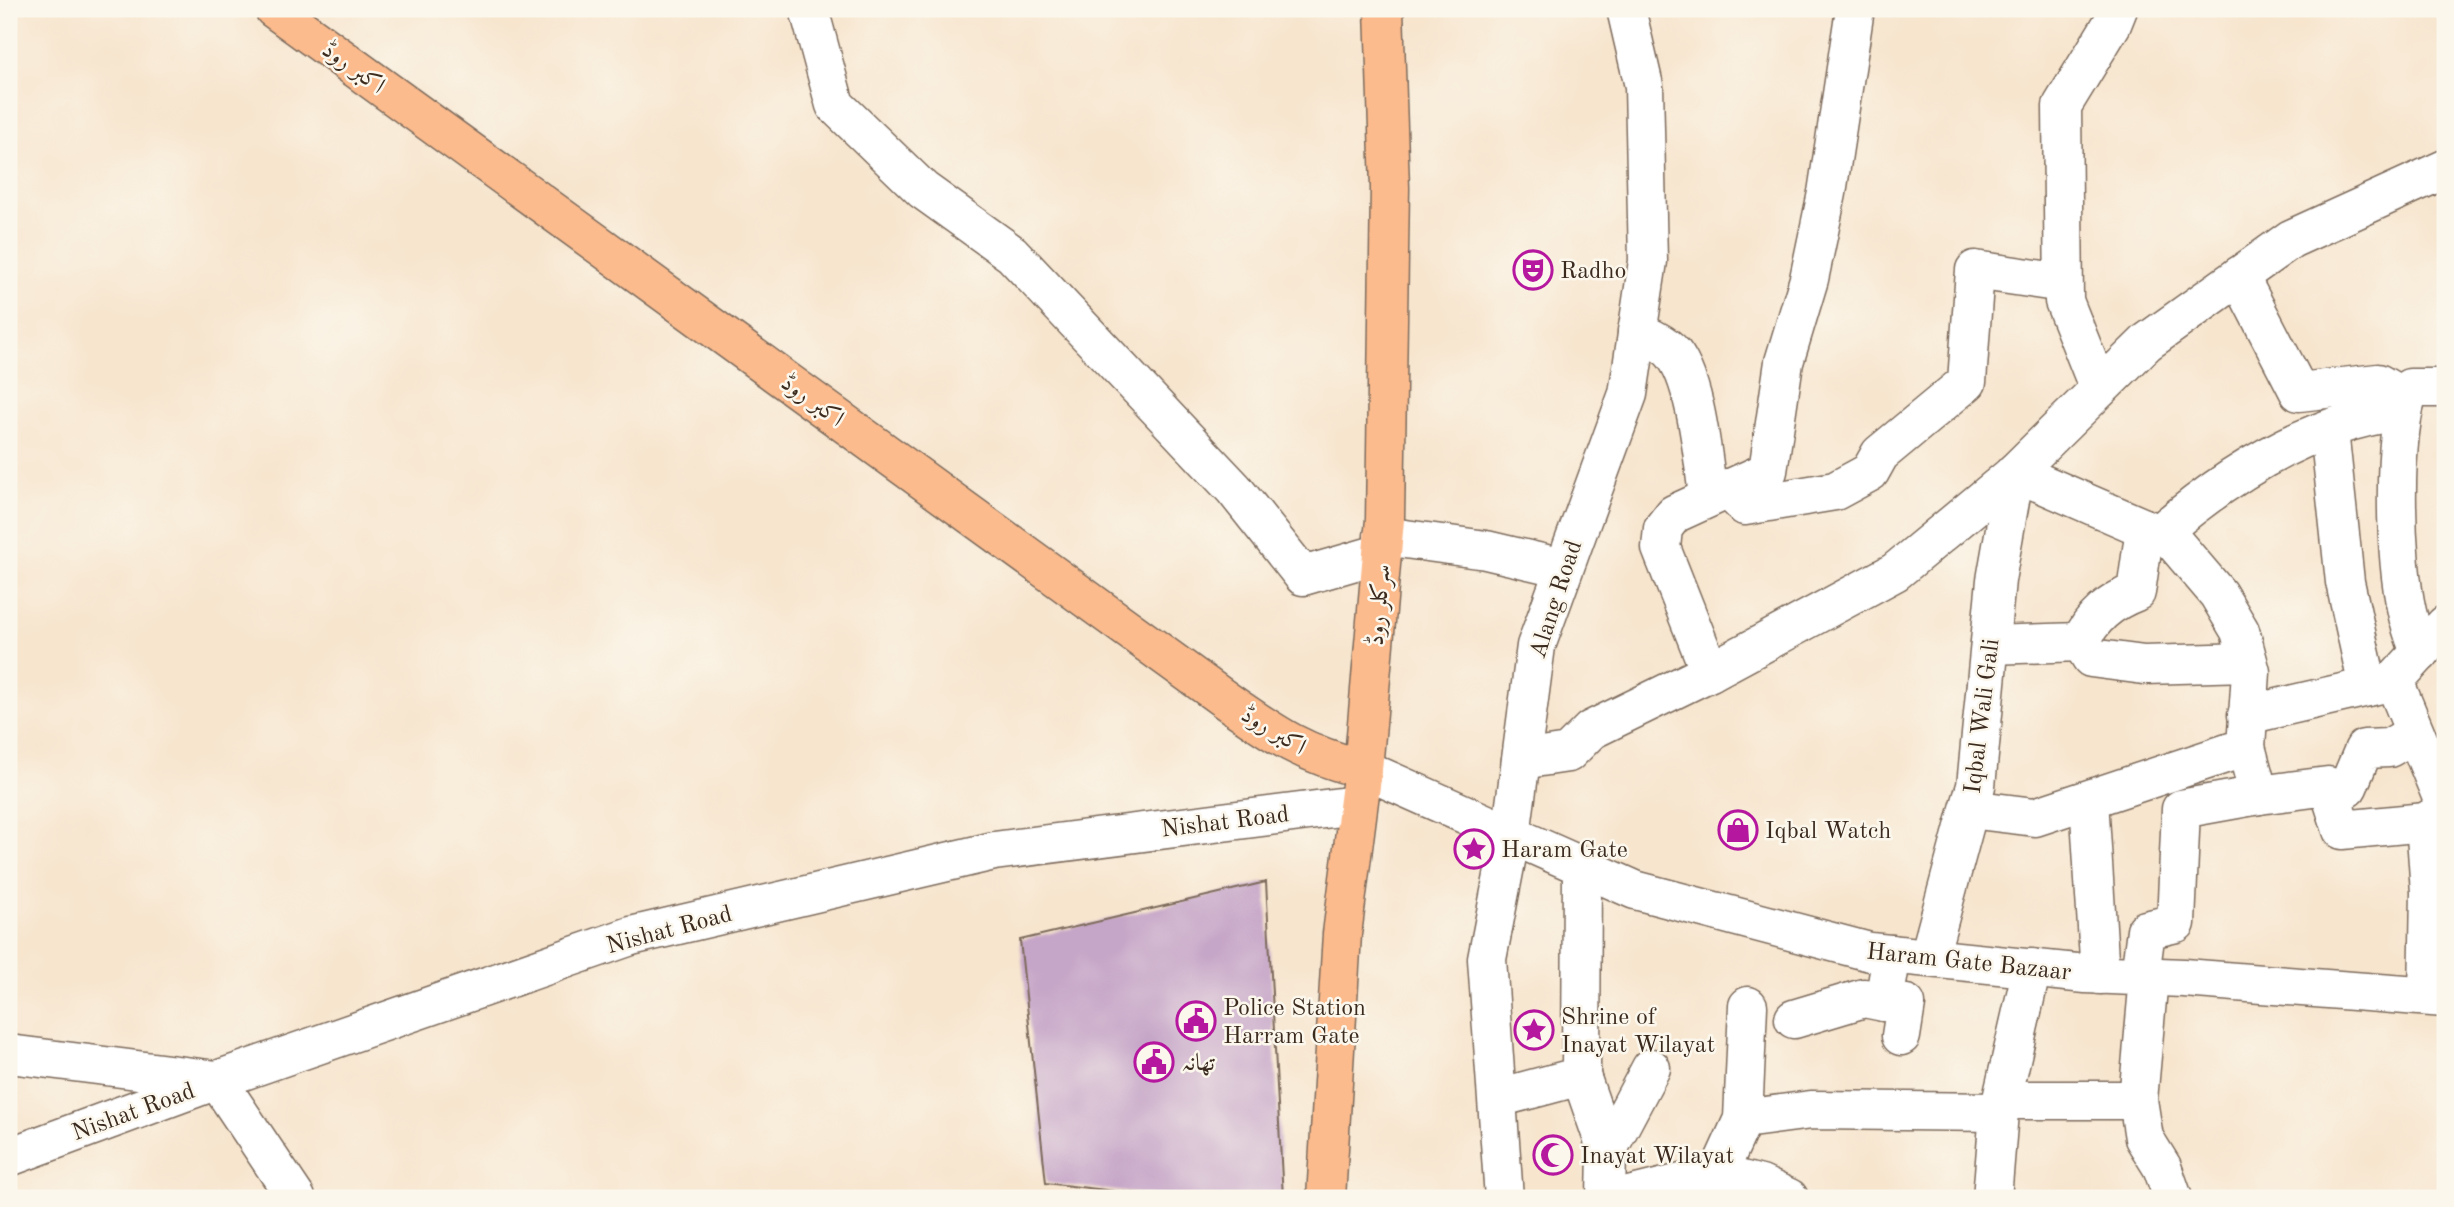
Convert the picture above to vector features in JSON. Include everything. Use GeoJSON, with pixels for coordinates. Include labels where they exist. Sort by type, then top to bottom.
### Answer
{"type":"FeatureCollection","features":[{"type":"Feature","properties":{"kind":"main road","name":"اکبر روڈ"},"geometry":{"type":"LineString","coordinates":[[274,9],[1237,708],[1288,744],[1329,760],[1360,787]]}},
{"type":"Feature","properties":{"kind":"main road","name":"سرکلر روڈ"},"geometry":{"type":"LineString","coordinates":[[1326,1198],[1342,934],[1360,787],[1383,545],[1390,188],[1384,9]]}},
{"type":"Feature","properties":{"kind":"street"},"geometry":{"type":"LineString","coordinates":[[809,9],[835,106],[923,190],[1012,254],[1234,489],[1303,576],[1383,545],[1486,550],[1563,568]]}},
{"type":"Feature","properties":{"kind":"street","name":"Alang Road"},"geometry":{"type":"LineString","coordinates":[[1504,1198],[1487,959],[1511,835],[1536,646],[1628,394],[1648,261],[1644,86],[1626,9]]}},
{"type":"Feature","properties":{"kind":"street"},"geometry":{"type":"LineString","coordinates":[[1710,672],[1661,548],[1663,528],[1674,514],[1769,471],[1784,362],[1809,279],[1827,193],[1854,9]]}},
{"type":"Feature","properties":{"kind":"street"},"geometry":{"type":"LineString","coordinates":[[2099,389],[2064,301],[2062,106],[2112,24],[2118,9]]}},
{"type":"Feature","properties":{"kind":"street"},"geometry":{"type":"LineString","coordinates":[[1521,760],[1568,752],[1591,730],[1710,672],[1895,572],[2015,472],[2147,342],[2291,239],[2445,169]]}},
{"type":"Feature","properties":{"kind":"street"},"geometry":{"type":"LineString","coordinates":[[1637,331],[1670,350],[1684,374],[1718,492],[1745,506],[1835,491],[1870,472],[1880,454],[1967,382],[1975,270],[2063,283]]}},
{"type":"Feature","properties":{"kind":"street"},"geometry":{"type":"LineString","coordinates":[[2239,276],[2299,392],[2378,383],[2404,405]]}},
{"type":"Feature","properties":{"kind":"street"},"geometry":{"type":"LineString","coordinates":[[2420,653],[2406,611],[2397,511],[2404,405],[2410,388],[2445,388]]}},
{"type":"Feature","properties":{"kind":"street"},"geometry":{"type":"LineString","coordinates":[[2081,642],[2087,628],[2112,601],[2136,592],[2152,531],[2202,496],[2257,463],[2329,430],[2404,405]]}},
{"type":"Feature","properties":{"kind":"street"},"geometry":{"type":"LineString","coordinates":[[2329,430],[2346,582],[2381,684],[2415,733],[2438,812],[2430,892],[2437,997]]}},
{"type":"Feature","properties":{"kind":"street"},"geometry":{"type":"LineString","coordinates":[[2015,472],[2172,540],[2218,594],[2240,631],[2251,671],[2246,731],[2259,795]]}},
{"type":"Feature","properties":{"kind":"street","name":"Iqbal Wali Gali"},"geometry":{"type":"LineString","coordinates":[[1884,1002],[1910,956],[1976,786],[1996,580],[2015,472]]}},
{"type":"Feature","properties":{"kind":"street"},"geometry":{"type":"LineString","coordinates":[[1969,809],[2035,817],[2090,800],[2246,731],[2381,684],[2420,653],[2445,625]]}},
{"type":"Feature","properties":{"kind":"street"},"geometry":{"type":"LineString","coordinates":[[1990,645],[2081,642]]}},
{"type":"Feature","properties":{"kind":"street"},"geometry":{"type":"LineString","coordinates":[[2081,642],[2091,658],[2144,665],[2248,662]]}},
{"type":"Feature","properties":{"kind":"street"},"geometry":{"type":"LineString","coordinates":[[2332,798],[2348,787],[2364,750],[2389,748],[2415,733]]}},
{"type":"Feature","properties":{"kind":"street"},"geometry":{"type":"LineString","coordinates":[[2173,1198],[2162,1167],[2144,1138],[2138,1100],[2146,930],[2176,923],[2181,809],[2328,786],[2342,830],[2438,812]]}},
{"type":"Feature","properties":{"kind":"street","name":"Haram Gate Bazaar"},"geometry":{"type":"LineString","coordinates":[[1360,787],[1511,835],[1635,890],[1870,953],[2100,975],[2437,997]]}},
{"type":"Feature","properties":{"kind":"street","name":"Nishat Road"},"geometry":{"type":"LineString","coordinates":[[9,1157],[217,1080],[631,936],[993,851],[1360,787]]}},
{"type":"Feature","properties":{"kind":"street"},"geometry":{"type":"LineString","coordinates":[[2090,800],[2100,975]]}},
{"type":"Feature","properties":{"kind":"street"},"geometry":{"type":"LineString","coordinates":[[1582,866],[1581,1076],[1607,1151],[1606,1198]]}},
{"type":"Feature","properties":{"kind":"street"},"geometry":{"type":"LineString","coordinates":[[1992,1198],[2001,1106],[2032,968]]}},
{"type":"Feature","properties":{"kind":"street"},"geometry":{"type":"LineString","coordinates":[[1794,1019],[1864,998],[1906,1004],[1900,1036]]}},
{"type":"Feature","properties":{"kind":"street"},"geometry":{"type":"LineString","coordinates":[[1718,1174],[1742,1119],[1748,1006]]}},
{"type":"Feature","properties":{"kind":"street"},"geometry":{"type":"LineString","coordinates":[[9,1054],[217,1080],[296,1198]]}},
{"type":"Feature","properties":{"kind":"street"},"geometry":{"type":"LineString","coordinates":[[1607,1151],[1651,1068]]}},
{"type":"Feature","properties":{"kind":"street"},"geometry":{"type":"LineString","coordinates":[[1498,1098],[1581,1076]]}},
{"type":"Feature","properties":{"kind":"street"},"geometry":{"type":"LineString","coordinates":[[1742,1119],[1811,1110],[2138,1100]]}},
{"type":"Feature","properties":{"kind":"street"},"geometry":{"type":"LineString","coordinates":[[1621,1198],[1718,1174],[1761,1185],[1789,1198]]}},
{"type":"Feature","properties":{"kind":"building","name":"تھانہ"},"geometry":{"type":"Polygon","coordinates":[[[1266,882],[1283,1198],[1174,1198],[1046,1183],[1020,940],[1266,882]]]}},
{"type":"Feature","properties":{"kind":"place","name":"Radho"},"geometry":{"type":"Point","coordinates":[1533,270]}},
{"type":"Feature","properties":{"kind":"place","name":"Iqbal Watch"},"geometry":{"type":"Point","coordinates":[1738,830]}},
{"type":"Feature","properties":{"kind":"place","name":"Haram Gate"},"geometry":{"type":"Point","coordinates":[1474,849]}},
{"type":"Feature","properties":{"kind":"place","name":"Police Station Harram Gate"},"geometry":{"type":"Point","coordinates":[1196,1021]}},
{"type":"Feature","properties":{"kind":"place","name":"Shrine of Inayat Wilayat"},"geometry":{"type":"Point","coordinates":[1534,1030]}},
{"type":"Feature","properties":{"kind":"place","name":"تھانہ"},"geometry":{"type":"Point","coordinates":[1154,1062]}},
{"type":"Feature","properties":{"kind":"place","name":"Inayat Wilayat"},"geometry":{"type":"Point","coordinates":[1553,1155]}}]}
